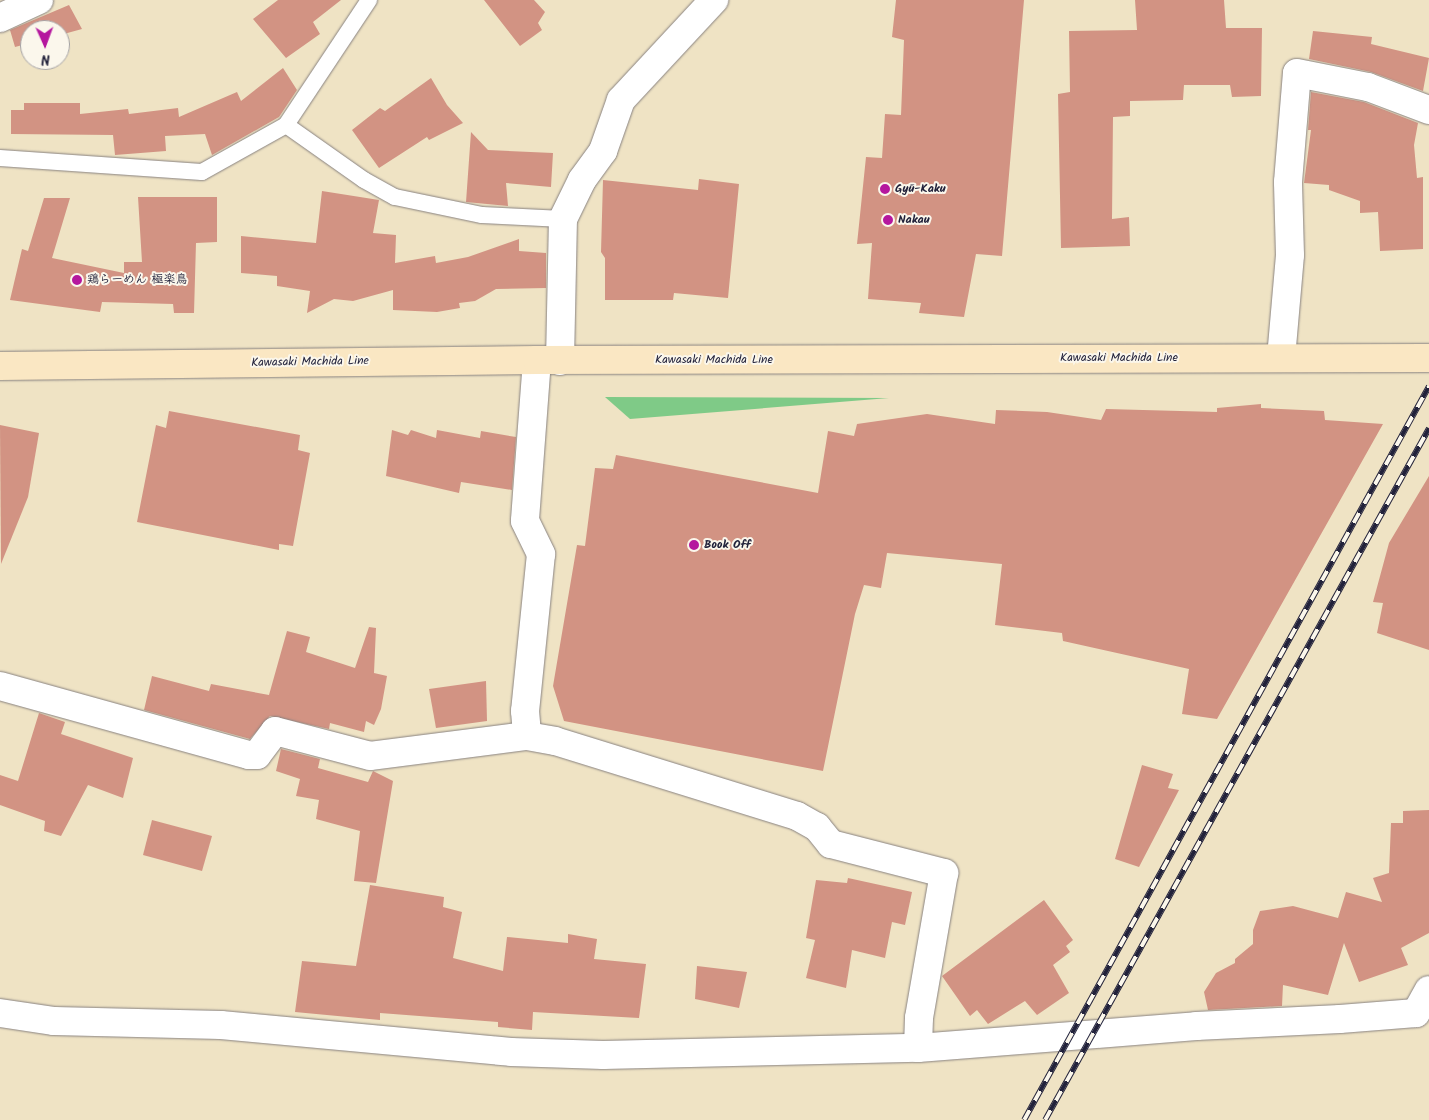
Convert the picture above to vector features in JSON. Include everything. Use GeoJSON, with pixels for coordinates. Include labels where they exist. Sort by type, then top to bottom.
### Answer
{"type":"FeatureCollection","features":[{"type":"Feature","properties":{"kind":"main road","name":"Kawasaki Machida Line"},"geometry":{"type":"LineString","coordinates":[[0,366],[548,360],[1429,358]]}},
{"type":"Feature","properties":{"kind":"street"},"geometry":{"type":"LineString","coordinates":[[0,18],[39,0]]}},
{"type":"Feature","properties":{"kind":"street"},"geometry":{"type":"LineString","coordinates":[[527,736],[525,711],[541,554],[525,521],[548,360],[563,219],[582,180],[602,151],[621,100],[714,0]]}},
{"type":"Feature","properties":{"kind":"street"},"geometry":{"type":"LineString","coordinates":[[1281,358],[1290,255],[1288,182],[1297,73],[1368,87],[1429,110]]}},
{"type":"Feature","properties":{"kind":"street"},"geometry":{"type":"LineString","coordinates":[[0,686],[249,755],[257,755],[275,731],[370,756],[527,736],[555,741],[797,816],[817,827],[831,844],[944,873],[919,1018],[918,1048]]}},
{"type":"Feature","properties":{"kind":"street"},"geometry":{"type":"LineString","coordinates":[[0,1013],[54,1021],[221,1026],[554,1054],[918,1048],[1196,1026],[1426,1012]]}},
{"type":"Feature","properties":{"kind":"lane"},"geometry":{"type":"LineString","coordinates":[[0,158],[202,172],[286,125],[369,0]]}},
{"type":"Feature","properties":{"kind":"lane"},"geometry":{"type":"LineString","coordinates":[[286,125],[364,180],[394,197],[482,215],[563,219]]}},
{"type":"Feature","properties":{"kind":"green space"},"geometry":{"type":"Polygon","coordinates":[[[605,397],[889,398],[630,419],[605,397]]]}},
{"type":"Feature","properties":{"kind":"building"},"geometry":{"type":"Polygon","coordinates":[[[278,0],[341,0],[313,22],[320,34],[286,58],[253,19],[278,0]]]}},
{"type":"Feature","properties":{"kind":"building"},"geometry":{"type":"Polygon","coordinates":[[[484,0],[534,0],[545,12],[538,23],[542,30],[520,46],[484,0]]]}},
{"type":"Feature","properties":{"kind":"building"},"geometry":{"type":"Polygon","coordinates":[[[896,0],[1024,0],[1002,256],[976,254],[964,317],[919,313],[921,303],[868,299],[872,243],[857,244],[866,157],[882,158],[885,114],[901,115],[904,40],[892,37],[896,0]]]}},
{"type":"Feature","properties":{"kind":"building"},"geometry":{"type":"Polygon","coordinates":[[[1135,0],[1224,0],[1226,28],[1262,28],[1261,96],[1232,97],[1230,85],[1184,85],[1183,100],[1130,101],[1130,116],[1113,117],[1112,219],[1129,217],[1130,246],[1061,248],[1058,94],[1070,92],[1069,31],[1137,30],[1135,0]]]}},
{"type":"Feature","properties":{"kind":"building"},"geometry":{"type":"Polygon","coordinates":[[[69,5],[82,29],[70,32],[70,20],[34,20],[69,5]]]}},
{"type":"Feature","properties":{"kind":"building"},"geometry":{"type":"Polygon","coordinates":[[[20,26],[20,46],[15,47],[10,30],[20,26]]]}},
{"type":"Feature","properties":{"kind":"building"},"geometry":{"type":"Polygon","coordinates":[[[1313,31],[1372,37],[1371,44],[1429,58],[1423,91],[1371,72],[1309,59],[1313,31]]]}},
{"type":"Feature","properties":{"kind":"building"},"geometry":{"type":"Polygon","coordinates":[[[283,68],[297,90],[279,117],[212,155],[205,134],[165,136],[166,151],[115,155],[113,135],[11,134],[11,110],[24,110],[24,103],[80,103],[80,114],[128,109],[129,114],[178,108],[179,117],[237,92],[241,101],[283,68]]]}},
{"type":"Feature","properties":{"kind":"building"},"geometry":{"type":"Polygon","coordinates":[[[431,78],[447,105],[463,123],[429,140],[427,137],[379,168],[352,130],[380,108],[385,111],[431,78]]]}},
{"type":"Feature","properties":{"kind":"building"},"geometry":{"type":"Polygon","coordinates":[[[1311,92],[1364,102],[1418,123],[1414,145],[1417,178],[1423,177],[1423,249],[1380,251],[1378,212],[1360,213],[1360,201],[1329,190],[1329,185],[1304,183],[1311,130],[1308,130],[1311,92]]]}},
{"type":"Feature","properties":{"kind":"building"},"geometry":{"type":"Polygon","coordinates":[[[471,132],[488,150],[553,153],[551,187],[506,183],[508,206],[466,202],[471,132]]]}},
{"type":"Feature","properties":{"kind":"building"},"geometry":{"type":"Polygon","coordinates":[[[699,179],[739,184],[728,298],[674,293],[673,300],[605,300],[605,258],[601,252],[603,180],[698,190],[699,179]]]}},
{"type":"Feature","properties":{"kind":"building"},"geometry":{"type":"Polygon","coordinates":[[[322,191],[379,200],[373,233],[396,235],[395,263],[435,256],[436,263],[468,257],[519,239],[519,251],[546,253],[546,288],[496,289],[475,301],[459,303],[460,308],[437,312],[393,310],[393,290],[353,301],[334,299],[307,313],[310,291],[277,286],[277,276],[241,273],[241,236],[316,243],[322,191]]]}},
{"type":"Feature","properties":{"kind":"building"},"geometry":{"type":"Polygon","coordinates":[[[138,197],[217,197],[217,242],[196,243],[194,313],[174,313],[173,304],[102,302],[100,312],[10,300],[22,249],[28,251],[44,198],[70,198],[52,258],[124,273],[124,262],[142,262],[138,197]]]}},
{"type":"Feature","properties":{"kind":"building"},"geometry":{"type":"Polygon","coordinates":[[[1261,404],[1261,408],[1324,411],[1325,420],[1383,424],[1217,719],[1182,714],[1189,669],[1063,641],[1062,633],[995,625],[1002,564],[887,553],[881,588],[864,585],[855,614],[823,771],[564,721],[553,686],[577,545],[585,546],[595,468],[613,469],[616,455],[818,493],[828,431],[854,436],[857,424],[927,414],[995,424],[996,410],[1047,412],[1101,420],[1106,409],[1217,412],[1217,408],[1261,404]]]}},
{"type":"Feature","properties":{"kind":"building"},"geometry":{"type":"Polygon","coordinates":[[[169,411],[300,435],[298,450],[310,453],[293,546],[279,544],[279,550],[137,522],[156,425],[166,428],[169,411]]]}},
{"type":"Feature","properties":{"kind":"building"},"geometry":{"type":"Polygon","coordinates":[[[0,425],[39,433],[28,497],[1,564],[0,425]]]}},
{"type":"Feature","properties":{"kind":"building"},"geometry":{"type":"Polygon","coordinates":[[[392,430],[408,435],[411,430],[436,438],[437,430],[480,438],[481,431],[516,437],[512,490],[461,482],[459,493],[386,476],[392,430]]]}},
{"type":"Feature","properties":{"kind":"building"},"geometry":{"type":"Polygon","coordinates":[[[1429,476],[1429,650],[1377,633],[1383,603],[1373,602],[1389,543],[1429,476]]]}},
{"type":"Feature","properties":{"kind":"building"},"geometry":{"type":"Polygon","coordinates":[[[369,627],[376,628],[374,673],[387,676],[381,709],[374,725],[366,721],[364,732],[330,723],[329,729],[270,716],[250,739],[144,710],[152,676],[209,691],[211,684],[269,695],[287,631],[310,637],[306,652],[355,668],[369,627]]]}},
{"type":"Feature","properties":{"kind":"building"},"geometry":{"type":"Polygon","coordinates":[[[486,681],[487,721],[436,728],[429,689],[486,681]]]}},
{"type":"Feature","properties":{"kind":"building"},"geometry":{"type":"Polygon","coordinates":[[[39,713],[65,722],[61,734],[133,758],[123,798],[88,785],[61,836],[44,831],[45,821],[0,805],[0,775],[18,781],[39,713]]]}},
{"type":"Feature","properties":{"kind":"building"},"geometry":{"type":"Polygon","coordinates":[[[281,749],[320,759],[318,768],[368,782],[373,771],[393,781],[376,883],[354,881],[360,831],[316,819],[319,800],[296,796],[300,779],[276,771],[281,749]]]}},
{"type":"Feature","properties":{"kind":"building"},"geometry":{"type":"Polygon","coordinates":[[[1142,765],[1173,774],[1168,788],[1179,790],[1139,867],[1115,859],[1142,765]]]}},
{"type":"Feature","properties":{"kind":"building"},"geometry":{"type":"Polygon","coordinates":[[[1429,810],[1429,933],[1401,948],[1408,965],[1359,982],[1344,943],[1328,995],[1283,985],[1282,1006],[1208,1010],[1204,992],[1216,973],[1235,963],[1235,959],[1253,944],[1253,930],[1260,911],[1293,906],[1338,918],[1346,892],[1382,902],[1373,878],[1389,873],[1391,823],[1403,823],[1403,811],[1429,810]]]}},
{"type":"Feature","properties":{"kind":"building"},"geometry":{"type":"Polygon","coordinates":[[[152,820],[212,836],[202,871],[143,855],[152,820]]]}},
{"type":"Feature","properties":{"kind":"building"},"geometry":{"type":"Polygon","coordinates":[[[848,878],[912,892],[905,925],[892,922],[885,958],[852,950],[846,988],[806,978],[815,940],[806,938],[816,880],[847,883],[848,878]]]}},
{"type":"Feature","properties":{"kind":"building"},"geometry":{"type":"Polygon","coordinates":[[[370,885],[444,897],[443,907],[462,912],[453,958],[503,971],[507,937],[568,943],[568,934],[597,939],[594,959],[646,964],[639,1018],[533,1012],[532,1030],[498,1027],[498,1022],[380,1013],[380,1020],[295,1012],[302,961],[356,966],[370,885]]]}},
{"type":"Feature","properties":{"kind":"building"},"geometry":{"type":"Polygon","coordinates":[[[1044,900],[1073,940],[1066,946],[1070,952],[1053,965],[1069,993],[1037,1015],[1025,1001],[988,1024],[977,1010],[970,1016],[942,976],[1044,900]]]}},
{"type":"Feature","properties":{"kind":"building"},"geometry":{"type":"Polygon","coordinates":[[[697,966],[747,972],[739,1008],[695,999],[697,966]]]}},
{"type":"Feature","properties":{"kind":"railway"},"geometry":{"type":"LineString","coordinates":[[1024,1120],[1429,386]]}},
{"type":"Feature","properties":{"kind":"railway"},"geometry":{"type":"LineString","coordinates":[[1045,1120],[1429,428]]}},
{"type":"Feature","properties":{"kind":"place","name":"Gyū-Kaku"},"geometry":{"type":"Point","coordinates":[885,189]}},
{"type":"Feature","properties":{"kind":"place","name":"Nakau"},"geometry":{"type":"Point","coordinates":[888,220]}},
{"type":"Feature","properties":{"kind":"place","name":"鶏らーめん 極楽鳥"},"geometry":{"type":"Point","coordinates":[77,280]}},
{"type":"Feature","properties":{"kind":"place","name":"Book Off"},"geometry":{"type":"Point","coordinates":[694,545]}}]}
